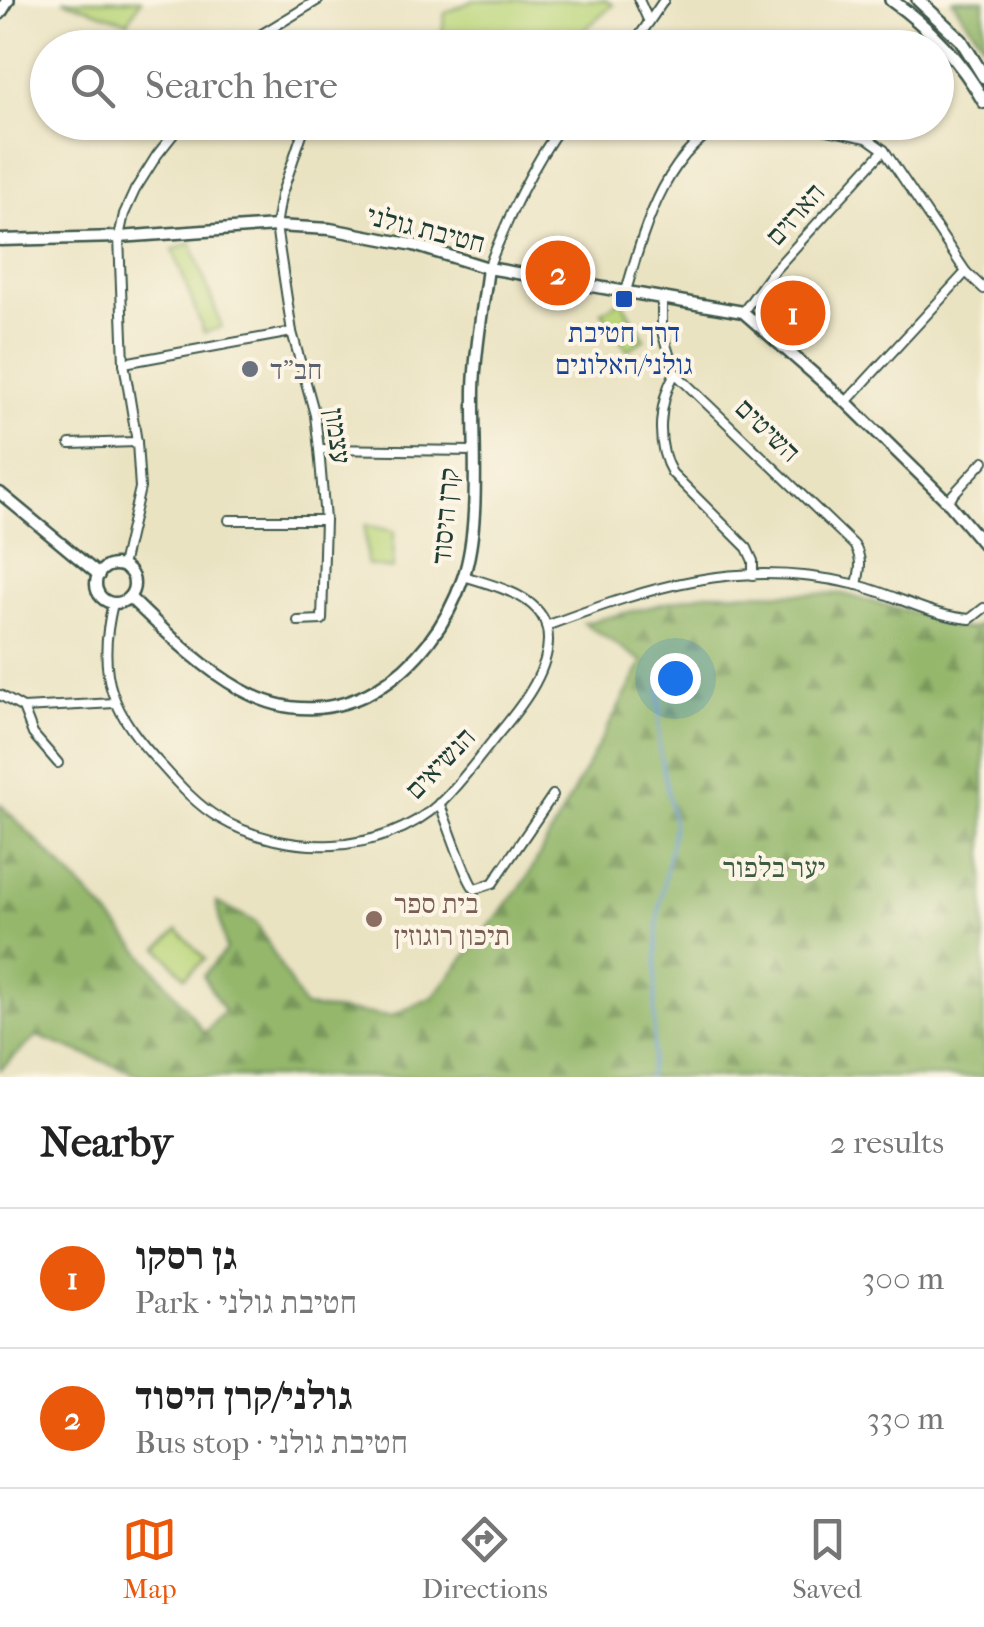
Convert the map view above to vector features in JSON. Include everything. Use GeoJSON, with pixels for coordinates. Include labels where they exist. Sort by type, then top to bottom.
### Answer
{"type":"FeatureCollection","features":[{"type":"Feature","properties":{"kind":"main road"},"geometry":{"type":"LineString","coordinates":[[0,13],[8,0]]}},
{"type":"Feature","properties":{"kind":"main road"},"geometry":{"type":"LineString","coordinates":[[891,0],[925,30]]}},
{"type":"Feature","properties":{"kind":"main road"},"geometry":{"type":"LineString","coordinates":[[918,0],[950,30]]}},
{"type":"Feature","properties":{"kind":"main road"},"geometry":{"type":"LineString","coordinates":[[954,34],[984,77]]}},
{"type":"Feature","properties":{"kind":"main road"},"geometry":{"type":"LineString","coordinates":[[954,59],[984,102]]}},
{"type":"Feature","properties":{"kind":"street"},"geometry":{"type":"LineString","coordinates":[[269,30],[318,0]]}},
{"type":"Feature","properties":{"kind":"street"},"geometry":{"type":"LineString","coordinates":[[640,0],[650,22]]}},
{"type":"Feature","properties":{"kind":"street"},"geometry":{"type":"LineString","coordinates":[[644,30],[664,0]]}},
{"type":"Feature","properties":{"kind":"street"},"geometry":{"type":"LineString","coordinates":[[122,566],[140,488],[124,363],[119,237],[135,190],[168,140]]}},
{"type":"Feature","properties":{"kind":"street","name":"עצמון"},"geometry":{"type":"LineString","coordinates":[[298,621],[322,620],[325,520],[315,415],[292,332],[276,226],[280,196],[300,140]]}},
{"type":"Feature","properties":{"kind":"street"},"geometry":{"type":"LineString","coordinates":[[488,268],[512,206],[534,162],[550,140]]}},
{"type":"Feature","properties":{"kind":"street"},"geometry":{"type":"LineString","coordinates":[[626,291],[658,198],[673,173],[704,140]]}},
{"type":"Feature","properties":{"kind":"street"},"geometry":{"type":"LineString","coordinates":[[870,140],[884,150],[966,272],[984,289]]}},
{"type":"Feature","properties":{"kind":"street","name":"הארזים"},"geometry":{"type":"LineString","coordinates":[[743,312],[770,276],[884,150]]}},
{"type":"Feature","properties":{"kind":"street","name":"חטיבת גולני"},"geometry":{"type":"LineString","coordinates":[[0,240],[119,237],[276,226],[330,229],[375,237],[488,268],[743,312]]}},
{"type":"Feature","properties":{"kind":"street","name":"קרן היסוד"},"geometry":{"type":"LineString","coordinates":[[129,597],[209,668],[241,690],[296,708],[329,707],[379,690],[406,669],[426,647],[464,576],[471,535],[474,383],[488,268]]}},
{"type":"Feature","properties":{"kind":"street"},"geometry":{"type":"LineString","coordinates":[[846,402],[966,272]]}},
{"type":"Feature","properties":{"kind":"street","name":"השיטים"},"geometry":{"type":"LineString","coordinates":[[662,298],[662,332],[676,373],[854,546],[861,565],[857,585]]}},
{"type":"Feature","properties":{"kind":"street"},"geometry":{"type":"LineString","coordinates":[[743,312],[846,402],[947,501],[984,544]]}},
{"type":"Feature","properties":{"kind":"street"},"geometry":{"type":"LineString","coordinates":[[124,363],[292,332]]}},
{"type":"Feature","properties":{"kind":"street"},"geometry":{"type":"LineString","coordinates":[[676,373],[663,400],[662,448],[666,462],[747,548],[753,561],[753,575]]}},
{"type":"Feature","properties":{"kind":"street"},"geometry":{"type":"LineString","coordinates":[[70,444],[137,442]]}},
{"type":"Feature","properties":{"kind":"street"},"geometry":{"type":"LineString","coordinates":[[319,449],[473,451]]}},
{"type":"Feature","properties":{"kind":"street"},"geometry":{"type":"LineString","coordinates":[[947,501],[984,460]]}},
{"type":"Feature","properties":{"kind":"street"},"geometry":{"type":"LineString","coordinates":[[0,493],[99,574]]}},
{"type":"Feature","properties":{"kind":"street"},"geometry":{"type":"LineString","coordinates":[[229,520],[325,520]]}},
{"type":"Feature","properties":{"kind":"street"},"geometry":{"type":"LineString","coordinates":[[122,566],[134,580],[129,597],[113,603],[100,595],[96,585],[106,568],[122,566]]}},
{"type":"Feature","properties":{"kind":"street"},"geometry":{"type":"LineString","coordinates":[[464,576],[512,592],[538,612],[546,626],[665,584],[723,575],[814,577],[857,585],[948,618],[970,619],[984,608]]}},
{"type":"Feature","properties":{"kind":"street","name":"הנשיאים"},"geometry":{"type":"LineString","coordinates":[[113,603],[106,644],[114,703],[132,734],[180,786],[218,818],[260,835],[306,844],[379,839],[440,803],[516,713],[532,688],[542,665],[546,626]]}},
{"type":"Feature","properties":{"kind":"street"},"geometry":{"type":"LineString","coordinates":[[0,695],[23,708],[114,703]]}},
{"type":"Feature","properties":{"kind":"street"},"geometry":{"type":"LineString","coordinates":[[23,708],[33,734],[58,763]]}},
{"type":"Feature","properties":{"kind":"street"},"geometry":{"type":"LineString","coordinates":[[440,803],[460,852],[467,882],[475,889],[493,883],[553,795]]}},
{"type":"Feature","properties":{"kind":"green space"},"geometry":{"type":"Polygon","coordinates":[[[63,0],[141,0],[128,22],[63,0]]]}},
{"type":"Feature","properties":{"kind":"green space"},"geometry":{"type":"Polygon","coordinates":[[[474,0],[605,0],[613,5],[584,30],[442,30],[445,13],[474,0]]]}},
{"type":"Feature","properties":{"kind":"green space"},"geometry":{"type":"Polygon","coordinates":[[[952,0],[984,0],[984,45],[952,0]]]}},
{"type":"Feature","properties":{"kind":"green space"},"geometry":{"type":"Polygon","coordinates":[[[191,243],[222,327],[204,333],[173,250],[191,243]]]}},
{"type":"Feature","properties":{"kind":"green space"},"geometry":{"type":"Polygon","coordinates":[[[795,272],[821,297],[815,323],[797,343],[761,307],[773,284],[795,272]]]}},
{"type":"Feature","properties":{"kind":"green space"},"geometry":{"type":"Polygon","coordinates":[[[621,300],[645,339],[627,350],[602,312],[621,300]]]}},
{"type":"Feature","properties":{"kind":"green space"},"geometry":{"type":"Polygon","coordinates":[[[365,525],[394,531],[393,569],[367,565],[365,525]]]}},
{"type":"Feature","properties":{"kind":"green space","name":"יער בלפור"},"geometry":{"type":"Polygon","coordinates":[[[707,593],[843,594],[950,626],[968,629],[984,624],[984,1077],[145,1077],[37,1036],[0,1070],[0,804],[133,943],[204,1033],[224,1011],[203,976],[226,950],[216,902],[256,922],[304,1007],[391,1016],[433,997],[526,880],[643,662],[584,623],[707,593]]]}},
{"type":"Feature","properties":{"kind":"green space"},"geometry":{"type":"Polygon","coordinates":[[[178,930],[205,959],[185,977],[159,948],[178,930]]]}},
{"type":"Feature","properties":{"kind":"waterway"},"geometry":{"type":"LineString","coordinates":[[648,1077],[653,1055],[658,917],[674,825],[659,748],[660,676]]}},
{"type":"Feature","properties":{"kind":"place","name":"גולני/קרן היסוד"},"geometry":{"type":"Point","coordinates":[558,273]}},
{"type":"Feature","properties":{"kind":"place","name":"דרך חטיבת גולני/האלונים"},"geometry":{"type":"Point","coordinates":[624,299]}},
{"type":"Feature","properties":{"kind":"place","name":"גן רסקו"},"geometry":{"type":"Point","coordinates":[793,313]}},
{"type":"Feature","properties":{"kind":"place","name":"חב\"ד"},"geometry":{"type":"Point","coordinates":[250,369]}},
{"type":"Feature","properties":{"kind":"place","name":"בית ספר תיכון רוגוזין"},"geometry":{"type":"Point","coordinates":[374,919]}}]}
